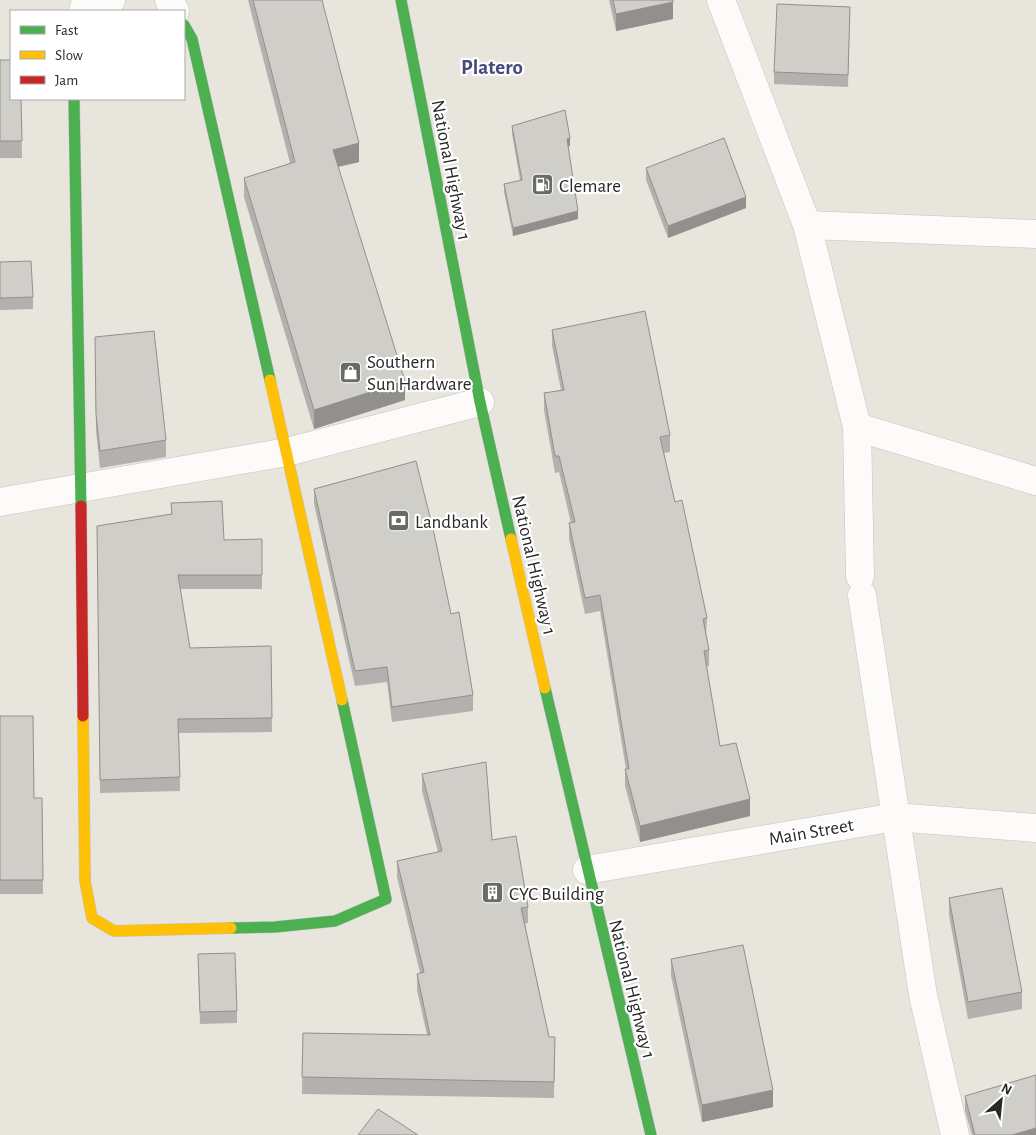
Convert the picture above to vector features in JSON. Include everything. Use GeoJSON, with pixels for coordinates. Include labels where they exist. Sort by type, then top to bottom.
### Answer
{"type":"FeatureCollection","features":[{"type":"Feature","properties":{"kind":"main road","name":"National Highway 1"},"geometry":{"type":"LineString","coordinates":[[401,0],[480,402],[587,870],[651,1135]]}},
{"type":"Feature","properties":{"kind":"main road"},"geometry":{"type":"LineString","coordinates":[[74,100],[78,232],[85,881],[92,918],[114,931],[275,927],[335,921],[386,899],[287,452],[192,39],[185,27]]}},
{"type":"Feature","properties":{"kind":"street"},"geometry":{"type":"LineString","coordinates":[[83,10],[84,7],[111,0]]}},
{"type":"Feature","properties":{"kind":"street"},"geometry":{"type":"LineString","coordinates":[[721,0],[806,225],[857,427],[861,585],[875,664],[895,817],[923,995],[955,1135]]}},
{"type":"Feature","properties":{"kind":"street"},"geometry":{"type":"LineString","coordinates":[[806,225],[1036,234]]}},
{"type":"Feature","properties":{"kind":"street"},"geometry":{"type":"LineString","coordinates":[[0,502],[287,452],[480,402]]}},
{"type":"Feature","properties":{"kind":"street"},"geometry":{"type":"LineString","coordinates":[[857,427],[1036,481]]}},
{"type":"Feature","properties":{"kind":"street","name":"Main Street"},"geometry":{"type":"LineString","coordinates":[[587,870],[895,817],[1036,828]]}},
{"type":"Feature","properties":{"kind":"building"},"geometry":{"type":"Polygon","coordinates":[[[253,0],[322,0],[359,143],[333,150],[405,381],[314,410],[244,178],[295,162],[253,0]]]}},
{"type":"Feature","properties":{"kind":"building"},"geometry":{"type":"Polygon","coordinates":[[[613,0],[673,0],[673,2],[616,14],[613,0]]]}},
{"type":"Feature","properties":{"kind":"building"},"geometry":{"type":"Polygon","coordinates":[[[777,4],[850,7],[848,75],[774,72],[777,4]]]}},
{"type":"Feature","properties":{"kind":"building"},"geometry":{"type":"Polygon","coordinates":[[[0,60],[10,60],[10,100],[21,100],[22,141],[0,141],[0,60]]]}},
{"type":"Feature","properties":{"kind":"building"},"geometry":{"type":"Polygon","coordinates":[[[565,110],[570,138],[567,139],[578,211],[513,228],[504,184],[522,180],[512,126],[565,110]]]}},
{"type":"Feature","properties":{"kind":"building"},"geometry":{"type":"Polygon","coordinates":[[[724,138],[746,197],[668,226],[646,168],[724,138]]]}},
{"type":"Feature","properties":{"kind":"building"},"geometry":{"type":"Polygon","coordinates":[[[31,261],[33,297],[0,298],[0,262],[31,261]]]}},
{"type":"Feature","properties":{"kind":"building"},"geometry":{"type":"Polygon","coordinates":[[[645,311],[670,435],[660,437],[675,502],[682,500],[707,618],[703,619],[709,650],[704,651],[720,746],[736,743],[750,799],[640,826],[625,769],[629,769],[600,595],[585,598],[569,523],[575,522],[559,456],[555,456],[544,393],[564,390],[552,330],[645,311]]]}},
{"type":"Feature","properties":{"kind":"building"},"geometry":{"type":"Polygon","coordinates":[[[154,331],[166,440],[100,451],[96,414],[95,337],[154,331]]]}},
{"type":"Feature","properties":{"kind":"building"},"geometry":{"type":"Polygon","coordinates":[[[416,461],[451,614],[459,612],[473,695],[392,707],[387,667],[355,671],[314,489],[416,461]]]}},
{"type":"Feature","properties":{"kind":"building"},"geometry":{"type":"Polygon","coordinates":[[[222,501],[224,540],[262,539],[262,575],[178,575],[190,648],[271,646],[272,718],[178,719],[180,777],[100,780],[97,526],[172,514],[171,503],[222,501]]]}},
{"type":"Feature","properties":{"kind":"building"},"geometry":{"type":"Polygon","coordinates":[[[0,716],[33,716],[34,798],[42,798],[43,880],[0,880],[0,716]]]}},
{"type":"Feature","properties":{"kind":"building"},"geometry":{"type":"Polygon","coordinates":[[[486,762],[492,840],[516,836],[528,907],[521,908],[549,1037],[555,1037],[554,1082],[302,1077],[303,1033],[430,1035],[417,974],[424,972],[397,861],[442,851],[422,774],[486,762]]]}},
{"type":"Feature","properties":{"kind":"building"},"geometry":{"type":"Polygon","coordinates":[[[1002,888],[1022,992],[968,1002],[949,898],[1002,888]]]}},
{"type":"Feature","properties":{"kind":"building"},"geometry":{"type":"Polygon","coordinates":[[[743,945],[773,1090],[702,1105],[671,959],[743,945]]]}},
{"type":"Feature","properties":{"kind":"building"},"geometry":{"type":"Polygon","coordinates":[[[235,953],[237,1011],[200,1012],[198,954],[235,953]]]}},
{"type":"Feature","properties":{"kind":"building"},"geometry":{"type":"Polygon","coordinates":[[[1036,1075],[1036,1128],[1012,1135],[975,1135],[965,1096],[1036,1075]]]}},
{"type":"Feature","properties":{"kind":"building"},"geometry":{"type":"Polygon","coordinates":[[[378,1109],[418,1135],[358,1135],[378,1109]]]}},
{"type":"Feature","properties":{"kind":"traffic: fast"},"geometry":{"type":"LineString","coordinates":[[401,0],[480,402],[511,539]]}},
{"type":"Feature","properties":{"kind":"traffic: fast"},"geometry":{"type":"LineString","coordinates":[[185,27],[192,39],[270,380]]}},
{"type":"Feature","properties":{"kind":"traffic: fast"},"geometry":{"type":"LineString","coordinates":[[74,100],[81,506]]}},
{"type":"Feature","properties":{"kind":"traffic: fast"},"geometry":{"type":"LineString","coordinates":[[545,688],[651,1135]]}},
{"type":"Feature","properties":{"kind":"traffic: fast"},"geometry":{"type":"LineString","coordinates":[[231,928],[275,927],[335,921],[386,899],[342,700]]}},
{"type":"Feature","properties":{"kind":"traffic: slow"},"geometry":{"type":"LineString","coordinates":[[270,380],[342,700]]}},
{"type":"Feature","properties":{"kind":"traffic: slow"},"geometry":{"type":"LineString","coordinates":[[511,539],[545,688]]}},
{"type":"Feature","properties":{"kind":"traffic: slow"},"geometry":{"type":"LineString","coordinates":[[83,716],[85,881],[92,918],[114,931],[231,928]]}},
{"type":"Feature","properties":{"kind":"traffic: jam"},"geometry":{"type":"LineString","coordinates":[[81,506],[83,716]]}},
{"type":"Feature","properties":{"kind":"place","name":"Clemare"},"geometry":{"type":"Point","coordinates":[543,185]}},
{"type":"Feature","properties":{"kind":"place","name":"Southern Sun Hardware"},"geometry":{"type":"Point","coordinates":[351,372]}},
{"type":"Feature","properties":{"kind":"place","name":"Landbank"},"geometry":{"type":"Point","coordinates":[399,521]}},
{"type":"Feature","properties":{"kind":"place","name":"CYC Building"},"geometry":{"type":"Point","coordinates":[493,893]}},
{"type":"Feature","properties":{"kind":"district","name":"Platero"},"geometry":{"type":"Point","coordinates":[492,67]}}]}
